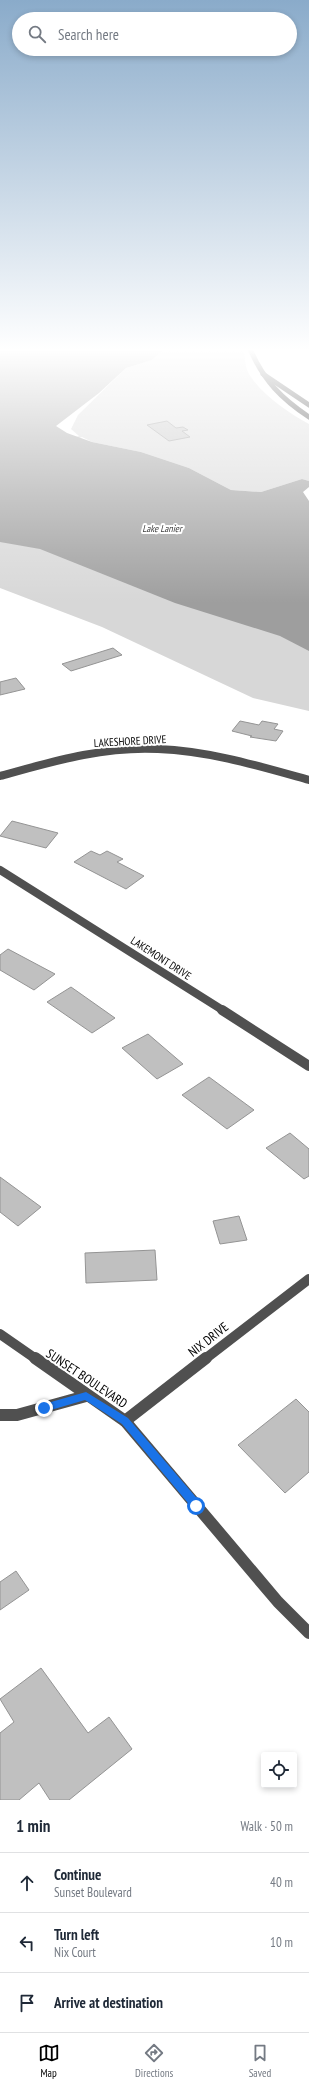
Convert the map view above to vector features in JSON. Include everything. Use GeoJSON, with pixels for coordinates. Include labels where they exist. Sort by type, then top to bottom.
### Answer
{"type":"FeatureCollection","features":[{"type":"Feature","properties":{"kind":"street","name":"LAKESHORE DRIVE"},"geometry":{"type":"LineString","coordinates":[[0,776],[55,761],[90,754],[148,749],[178,750],[208,754],[309,780]]}},
{"type":"Feature","properties":{"kind":"street","name":"LAKEMONT DRIVE"},"geometry":{"type":"LineString","coordinates":[[0,870],[309,1066]]}},
{"type":"Feature","properties":{"kind":"street","name":"NIX DRIVE"},"geometry":{"type":"LineString","coordinates":[[125,1421],[309,1279]]}},
{"type":"Feature","properties":{"kind":"street","name":"SUNSET BOULEVARD"},"geometry":{"type":"LineString","coordinates":[[0,1334],[86,1396],[125,1421],[278,1602],[309,1634]]}},
{"type":"Feature","properties":{"kind":"street"},"geometry":{"type":"LineString","coordinates":[[0,1415],[16,1416],[86,1396]]}},
{"type":"Feature","properties":{"kind":"shaded area"},"geometry":{"type":"Polygon","coordinates":[[[78,435],[309,435],[309,481],[302,479],[261,492],[231,490],[189,468],[141,452],[92,442],[82,437],[56,446],[53,445],[79,436],[78,435]]]}},
{"type":"Feature","properties":{"kind":"shaded area"},"geometry":{"type":"Polygon","coordinates":[[[0,535],[309,635],[309,711],[253,698],[102,627],[0,588],[0,535]]]}},
{"type":"Feature","properties":{"kind":"water","name":"Lake Lanier"},"geometry":{"type":"Polygon","coordinates":[[[0,435],[73,435],[92,442],[141,452],[189,468],[231,490],[261,492],[302,479],[309,481],[309,487],[303,492],[309,501],[309,651],[280,636],[175,603],[40,549],[0,542],[0,435]]]}},
{"type":"Feature","properties":{"kind":"building"},"geometry":{"type":"Polygon","coordinates":[[[161,435],[187,435],[190,437],[169,441],[161,435]]]}},
{"type":"Feature","properties":{"kind":"building"},"geometry":{"type":"Polygon","coordinates":[[[113,648],[122,655],[71,671],[62,664],[113,648]]]}},
{"type":"Feature","properties":{"kind":"building"},"geometry":{"type":"Polygon","coordinates":[[[16,678],[25,689],[0,695],[0,682],[16,678]]]}},
{"type":"Feature","properties":{"kind":"building"},"geometry":{"type":"Polygon","coordinates":[[[240,721],[259,725],[262,721],[278,724],[274,729],[283,731],[276,741],[250,737],[252,736],[232,731],[240,721]]]}},
{"type":"Feature","properties":{"kind":"building"},"geometry":{"type":"Polygon","coordinates":[[[12,821],[58,833],[46,848],[0,836],[12,821]]]}},
{"type":"Feature","properties":{"kind":"building"},"geometry":{"type":"Polygon","coordinates":[[[91,851],[100,855],[107,851],[123,859],[117,862],[144,876],[126,889],[74,862],[91,851]]]}},
{"type":"Feature","properties":{"kind":"building"},"geometry":{"type":"Polygon","coordinates":[[[8,949],[55,974],[34,990],[0,970],[0,955],[8,949]]]}},
{"type":"Feature","properties":{"kind":"building"},"geometry":{"type":"Polygon","coordinates":[[[71,987],[115,1018],[92,1033],[47,1002],[71,987]]]}},
{"type":"Feature","properties":{"kind":"building"},"geometry":{"type":"Polygon","coordinates":[[[148,1034],[183,1064],[157,1079],[122,1048],[148,1034]]]}},
{"type":"Feature","properties":{"kind":"building"},"geometry":{"type":"Polygon","coordinates":[[[209,1077],[254,1110],[227,1129],[182,1095],[209,1077]]]}},
{"type":"Feature","properties":{"kind":"building"},"geometry":{"type":"Polygon","coordinates":[[[290,1133],[309,1149],[309,1176],[304,1179],[266,1148],[290,1133]]]}},
{"type":"Feature","properties":{"kind":"building"},"geometry":{"type":"Polygon","coordinates":[[[0,1177],[41,1207],[18,1226],[0,1212],[0,1177]]]}},
{"type":"Feature","properties":{"kind":"building"},"geometry":{"type":"Polygon","coordinates":[[[239,1216],[247,1240],[220,1244],[213,1221],[239,1216]]]}},
{"type":"Feature","properties":{"kind":"building"},"geometry":{"type":"Polygon","coordinates":[[[155,1250],[157,1280],[86,1283],[85,1253],[155,1250]]]}},
{"type":"Feature","properties":{"kind":"building"},"geometry":{"type":"Polygon","coordinates":[[[296,1399],[309,1412],[309,1472],[285,1493],[238,1445],[296,1399]]]}},
{"type":"Feature","properties":{"kind":"building"},"geometry":{"type":"Polygon","coordinates":[[[16,1571],[29,1590],[0,1610],[0,1582],[16,1571]]]}},
{"type":"Feature","properties":{"kind":"building"},"geometry":{"type":"Polygon","coordinates":[[[41,1668],[88,1733],[109,1717],[132,1749],[69,1800],[50,1800],[39,1783],[19,1800],[0,1800],[0,1733],[14,1722],[0,1699],[41,1668]]]}},
{"type":"Feature","properties":{"kind":"route"},"geometry":{"type":"LineString","coordinates":[[44,1408],[86,1396],[125,1421],[196,1506]]}}]}
